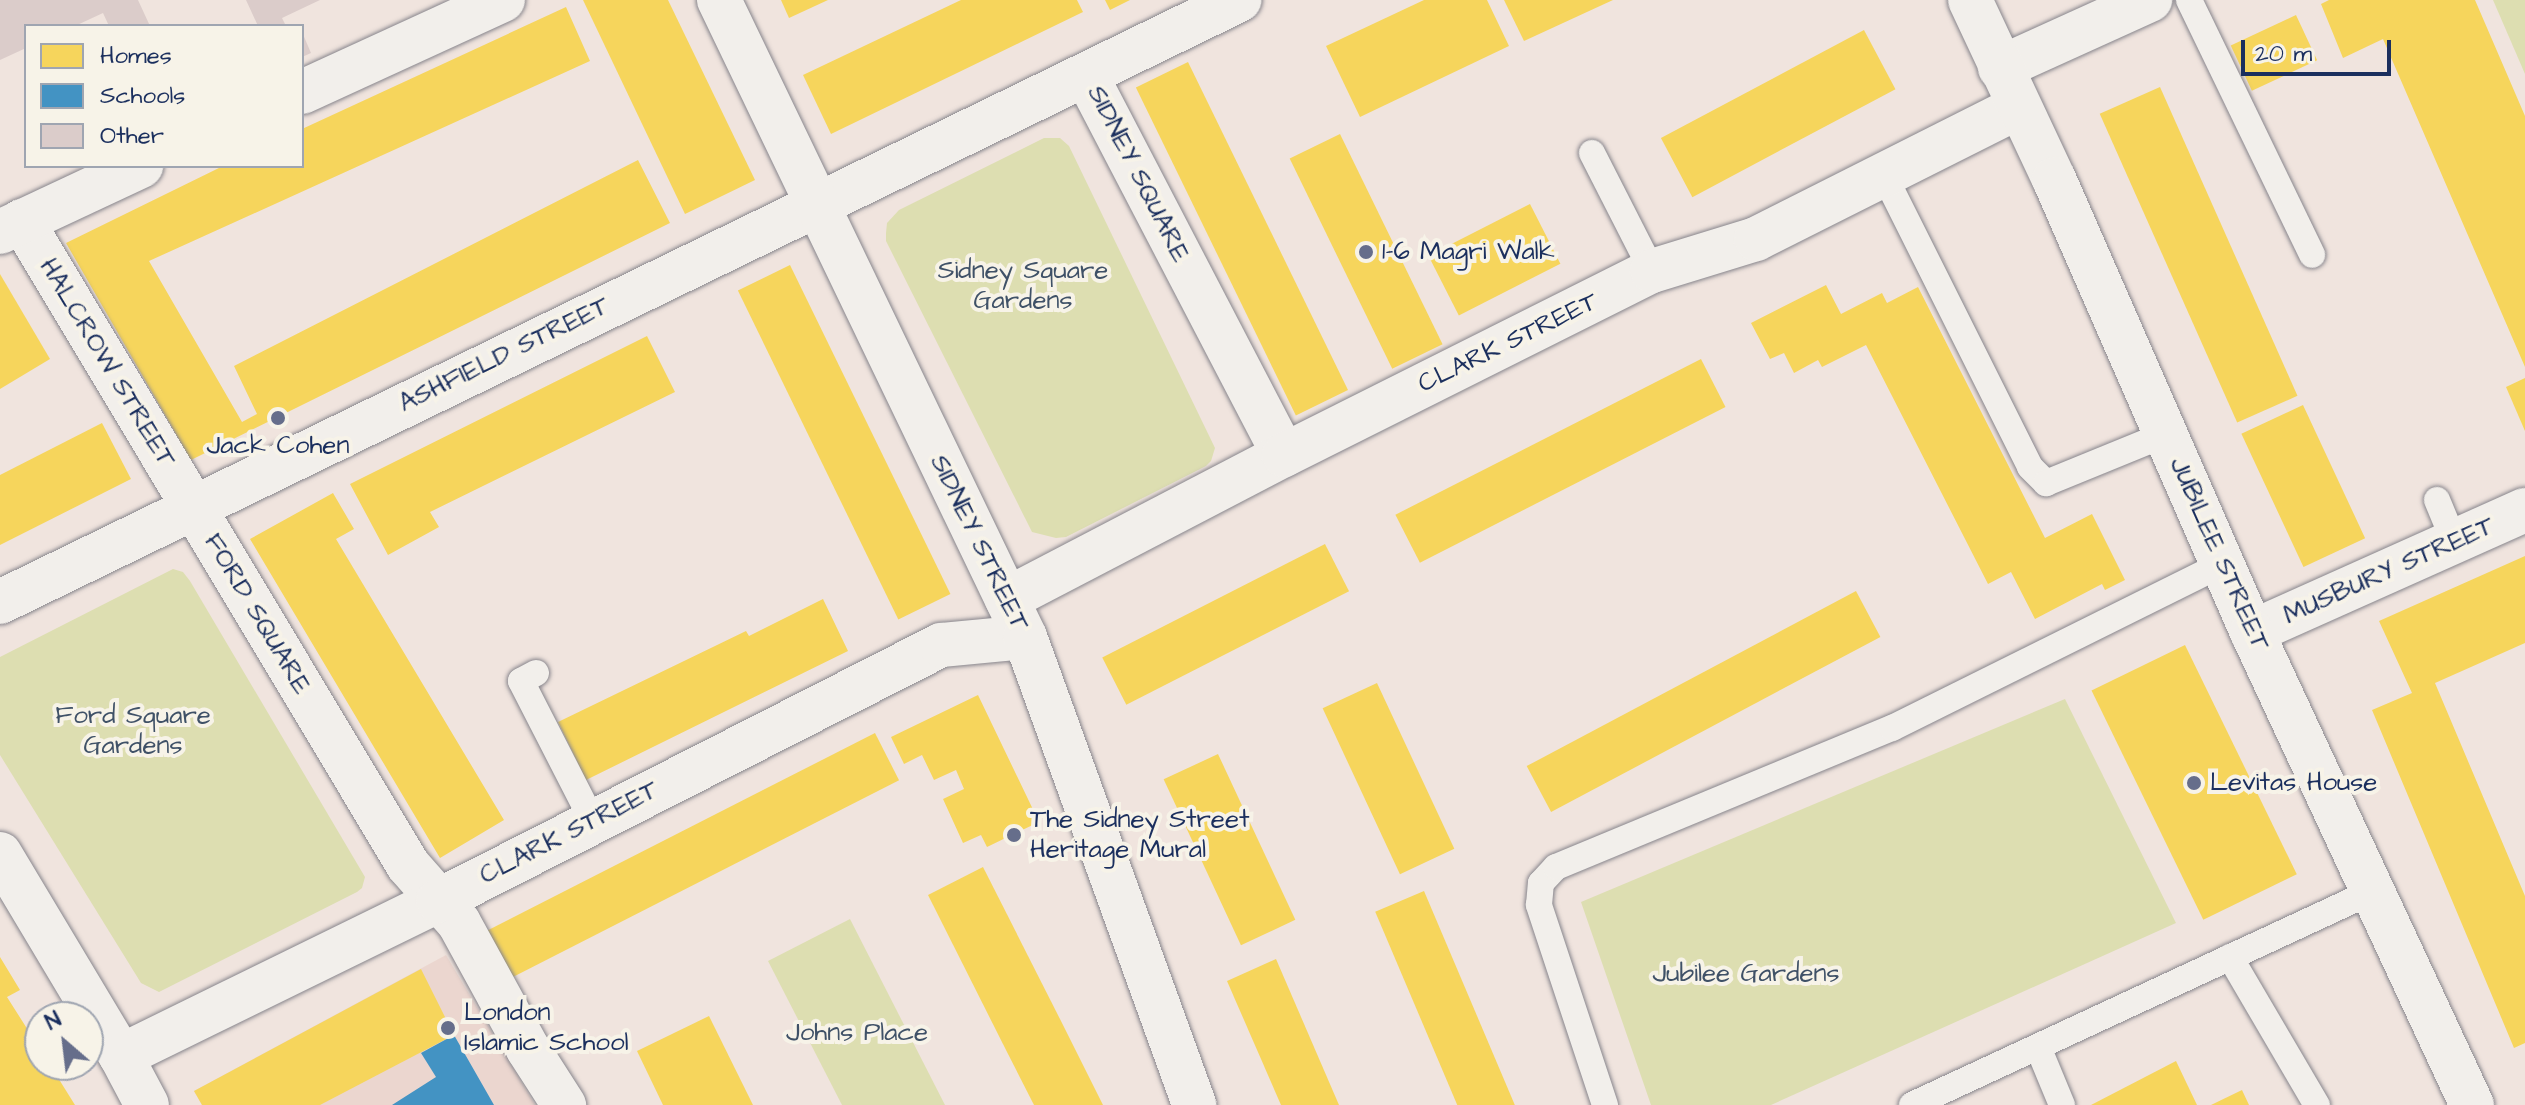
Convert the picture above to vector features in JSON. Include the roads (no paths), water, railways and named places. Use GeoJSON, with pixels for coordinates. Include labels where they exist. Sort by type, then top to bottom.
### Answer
{"type":"FeatureCollection","features":[{"type":"Feature","properties":{"kind":"street"},"geometry":{"type":"LineString","coordinates":[[304,91],[503,0]]}},
{"type":"Feature","properties":{"kind":"street","name":"SIDNEY STREET"},"geometry":{"type":"LineString","coordinates":[[719,0],[1016,618],[1194,1105]]}},
{"type":"Feature","properties":{"kind":"street"},"geometry":{"type":"LineString","coordinates":[[1086,75],[1239,0]]}},
{"type":"Feature","properties":{"kind":"street","name":"JUBILEE STREET"},"geometry":{"type":"LineString","coordinates":[[1970,0],[2252,632],[2472,1105]]}},
{"type":"Feature","properties":{"kind":"street"},"geometry":{"type":"LineString","coordinates":[[2000,68],[2150,0]]}},
{"type":"Feature","properties":{"kind":"street","name":"SIDNEY SQUARE"},"geometry":{"type":"LineString","coordinates":[[815,205],[1086,75],[1284,455]]}},
{"type":"Feature","properties":{"kind":"street","name":"CLARK STREET"},"geometry":{"type":"LineString","coordinates":[[121,1056],[438,901],[941,645],[1016,618],[1284,455],[1652,271],[1756,239],[2019,107]]}},
{"type":"Feature","properties":{"kind":"street"},"geometry":{"type":"LineString","coordinates":[[11,226],[137,168]]}},
{"type":"Feature","properties":{"kind":"street","name":"ASHFIELD STREET"},"geometry":{"type":"LineString","coordinates":[[193,506],[815,205]]}},
{"type":"Feature","properties":{"kind":"street","name":"HALCROW STREET"},"geometry":{"type":"LineString","coordinates":[[11,226],[193,506]]}},
{"type":"Feature","properties":{"kind":"street","name":"FORD SQUARE"},"geometry":{"type":"LineString","coordinates":[[0,602],[193,506],[408,865],[459,923],[528,1049],[564,1105]]}},
{"type":"Feature","properties":{"kind":"street","name":"MUSBURY STREET"},"geometry":{"type":"LineString","coordinates":[[2252,632],[2525,510]]}},
{"type":"Feature","properties":{"kind":"street"},"geometry":{"type":"LineString","coordinates":[[0,854],[147,1105]]}},
{"type":"Feature","properties":{"kind":"lane"},"geometry":{"type":"LineString","coordinates":[[2189,0],[2312,255]]}},
{"type":"Feature","properties":{"kind":"lane"},"geometry":{"type":"LineString","coordinates":[[1592,153],[1652,271]]}},
{"type":"Feature","properties":{"kind":"lane"},"geometry":{"type":"LineString","coordinates":[[1884,175],[2030,467],[2046,483],[2166,434]]}},
{"type":"Feature","properties":{"kind":"lane"},"geometry":{"type":"LineString","coordinates":[[2437,500],[2454,541]]}},
{"type":"Feature","properties":{"kind":"lane"},"geometry":{"type":"LineString","coordinates":[[1605,1105],[1539,905],[1541,883],[1556,867],[1892,728],[2222,564]]}},
{"type":"Feature","properties":{"kind":"lane"},"geometry":{"type":"LineString","coordinates":[[536,673],[521,681],[592,820]]}},
{"type":"Feature","properties":{"kind":"lane"},"geometry":{"type":"LineString","coordinates":[[1912,1105],[2373,891]]}},
{"type":"Feature","properties":{"kind":"lane"},"geometry":{"type":"LineString","coordinates":[[2230,957],[2317,1105]]}},
{"type":"Feature","properties":{"kind":"lane"},"geometry":{"type":"LineString","coordinates":[[2038,1047],[2062,1105]]}},
{"type":"Feature","properties":{"kind":"place","name":"1-6 Magri Walk"},"geometry":{"type":"Point","coordinates":[1366,252]}},
{"type":"Feature","properties":{"kind":"place","name":"Jack Cohen"},"geometry":{"type":"Point","coordinates":[278,418]}},
{"type":"Feature","properties":{"kind":"place","name":"Levitas House"},"geometry":{"type":"Point","coordinates":[2194,783]}},
{"type":"Feature","properties":{"kind":"place","name":"The Sidney Street Heritage Mural"},"geometry":{"type":"Point","coordinates":[1014,835]}},
{"type":"Feature","properties":{"kind":"place","name":"London Islamic School"},"geometry":{"type":"Point","coordinates":[448,1028]}},
{"type":"Feature","properties":{"kind":"park label","name":"Sidney Square Gardens"},"geometry":{"type":"Point","coordinates":[1023,286]}},
{"type":"Feature","properties":{"kind":"park label","name":"Ford Square Gardens"},"geometry":{"type":"Point","coordinates":[133,731]}},
{"type":"Feature","properties":{"kind":"park label","name":"Jubilee Gardens"},"geometry":{"type":"Point","coordinates":[1746,974]}},
{"type":"Feature","properties":{"kind":"park label","name":"Johns Place"},"geometry":{"type":"Point","coordinates":[857,1033]}}]}
